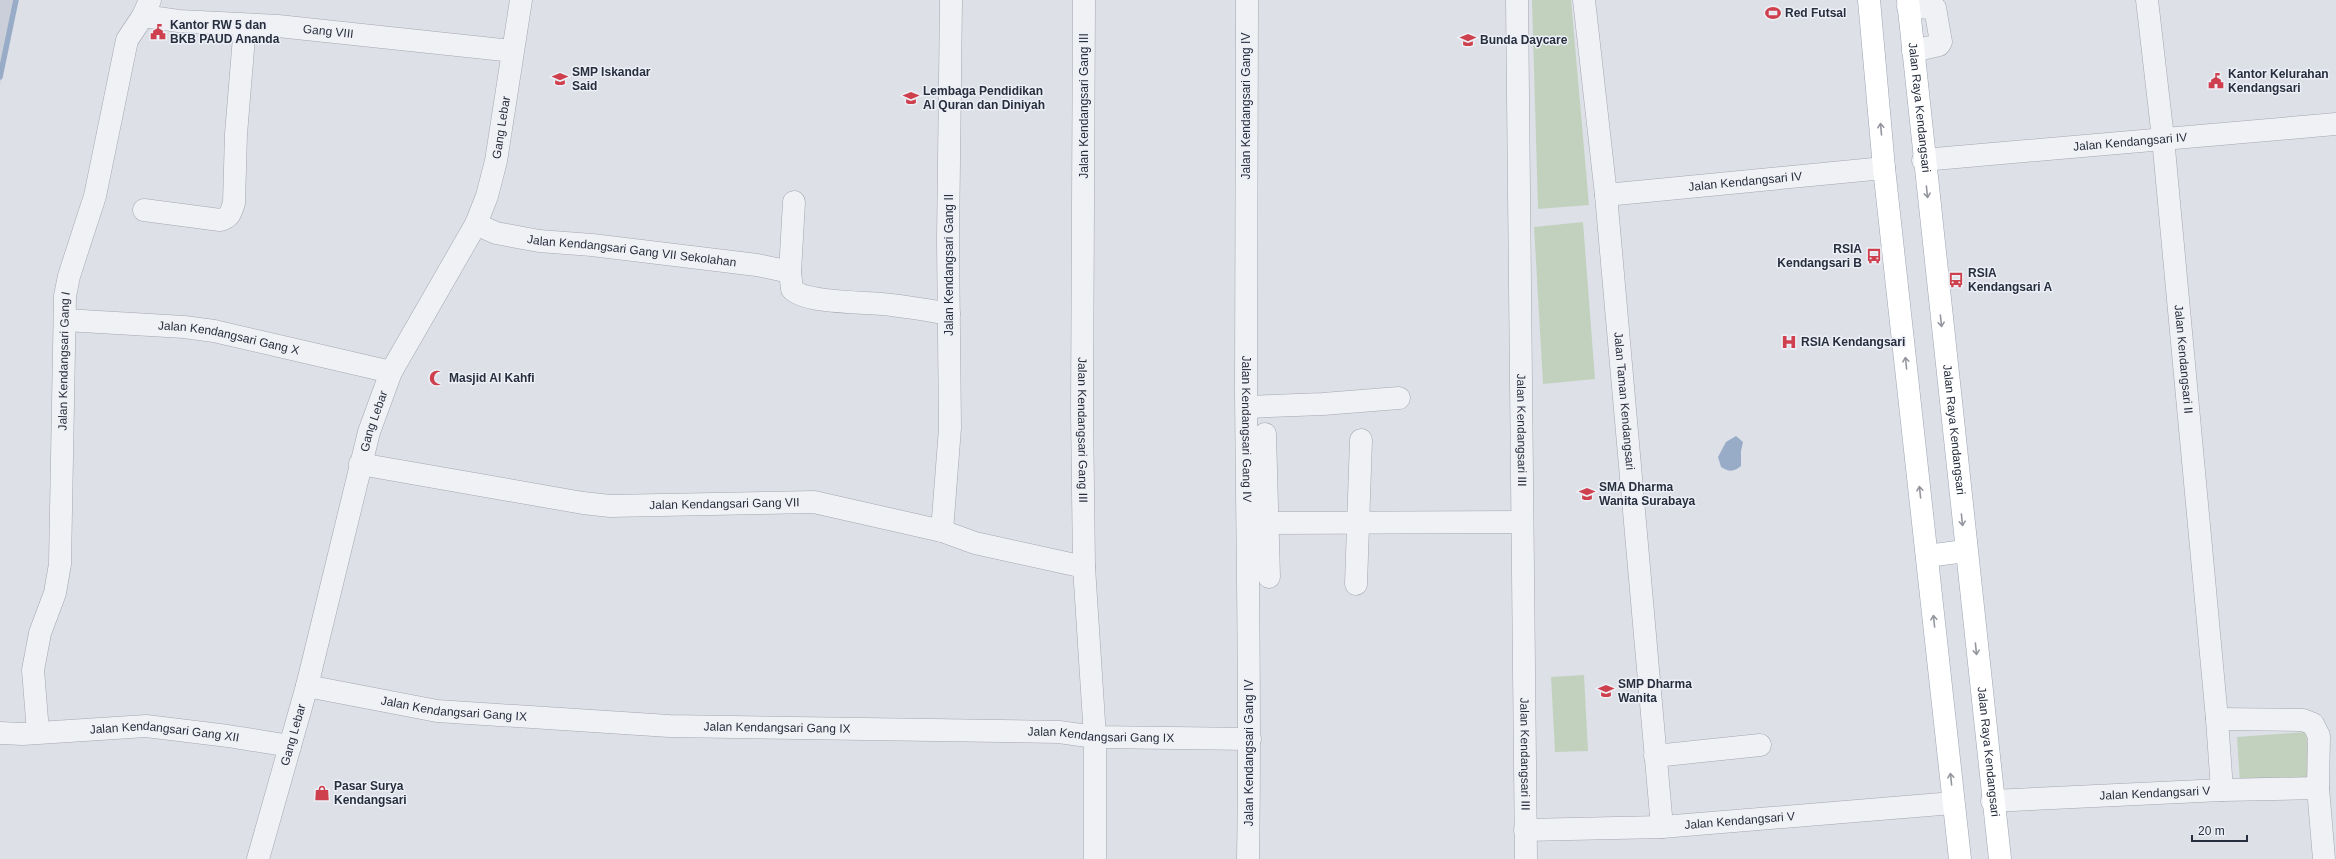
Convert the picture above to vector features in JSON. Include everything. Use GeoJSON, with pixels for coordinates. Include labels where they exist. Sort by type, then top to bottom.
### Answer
{"type":"FeatureCollection","features":[{"type":"Feature","properties":{"kind":"main road"},"geometry":{"type":"LineString","coordinates":[[1869,0],[1884,168],[1960,859]]}},
{"type":"Feature","properties":{"kind":"main road","name":"Jalan Raya Kendangsari"},"geometry":{"type":"LineString","coordinates":[[1908,4],[1923,160],[1965,551],[1992,801],[2000,859]]}},
{"type":"Feature","properties":{"kind":"main road"},"geometry":{"type":"LineString","coordinates":[[1927,556],[1965,551]]}},
{"type":"Feature","properties":{"kind":"street","name":"Gang Lebar"},"geometry":{"type":"LineString","coordinates":[[258,859],[307,686],[369,432],[391,372],[476,224],[487,196],[496,161],[521,0]]}},
{"type":"Feature","properties":{"kind":"street","name":"Jalan Kendangsari Gang II"},"geometry":{"type":"LineString","coordinates":[[942,531],[950,428],[949,314],[951,0]]}},
{"type":"Feature","properties":{"kind":"street","name":"Jalan Kendangsari Gang III"},"geometry":{"type":"LineString","coordinates":[[1084,0],[1082,412],[1084,567],[1095,737],[1095,859]]}},
{"type":"Feature","properties":{"kind":"street","name":"Jalan Kendangsari Gang IV"},"geometry":{"type":"LineString","coordinates":[[1247,0],[1246,407],[1250,739],[1248,859]]}},
{"type":"Feature","properties":{"kind":"street","name":"Jalan Kendangsari III"},"geometry":{"type":"LineString","coordinates":[[1517,0],[1526,859]]}},
{"type":"Feature","properties":{"kind":"street","name":"Jalan Taman Kendangsari"},"geometry":{"type":"LineString","coordinates":[[1584,0],[1606,195],[1662,826]]}},
{"type":"Feature","properties":{"kind":"street","name":"Jalan Kendangsari II"},"geometry":{"type":"LineString","coordinates":[[2147,0],[2163,138],[2217,719],[2222,790]]}},
{"type":"Feature","properties":{"kind":"street"},"geometry":{"type":"LineString","coordinates":[[1908,4],[1935,8],[1941,42],[1939,45],[1912,51]]}},
{"type":"Feature","properties":{"kind":"street","name":"Gang VIII"},"geometry":{"type":"LineString","coordinates":[[147,8],[180,21],[357,34],[512,51]]}},
{"type":"Feature","properties":{"kind":"street","name":"Jalan Kendangsari Gang I"},"geometry":{"type":"LineString","coordinates":[[38,732],[33,670],[40,633],[55,593],[60,564],[65,296],[69,276],[95,196],[127,40],[147,8]]}},
{"type":"Feature","properties":{"kind":"street"},"geometry":{"type":"LineString","coordinates":[[144,210],[220,220],[228,217],[231,212],[234,203],[236,134],[246,25]]}},
{"type":"Feature","properties":{"kind":"street","name":"Jalan Kendangsari IV"},"geometry":{"type":"LineString","coordinates":[[1923,160],[2336,124]]}},
{"type":"Feature","properties":{"kind":"street","name":"Jalan Kendangsari IV"},"geometry":{"type":"LineString","coordinates":[[1606,195],[1884,168]]}},
{"type":"Feature","properties":{"kind":"street"},"geometry":{"type":"LineString","coordinates":[[794,202],[790,272],[792,289],[797,294],[838,302],[882,304],[949,314]]}},
{"type":"Feature","properties":{"kind":"street","name":"Jalan Kendangsari Gang VII Sekolahan"},"geometry":{"type":"LineString","coordinates":[[476,224],[496,233],[539,240],[758,265],[790,272]]}},
{"type":"Feature","properties":{"kind":"street","name":"Jalan Kendangsari Gang X"},"geometry":{"type":"LineString","coordinates":[[65,320],[184,327],[214,331],[391,372]]}},
{"type":"Feature","properties":{"kind":"street"},"geometry":{"type":"LineString","coordinates":[[1246,407],[1323,404],[1399,398]]}},
{"type":"Feature","properties":{"kind":"street"},"geometry":{"type":"LineString","coordinates":[[1265,434],[1266,523],[1270,577]]}},
{"type":"Feature","properties":{"kind":"street"},"geometry":{"type":"LineString","coordinates":[[1356,584],[1361,440]]}},
{"type":"Feature","properties":{"kind":"street","name":"Jalan Kendangsari Gang VII"},"geometry":{"type":"LineString","coordinates":[[360,464],[583,503],[610,506],[814,502],[942,531],[975,543],[1084,567]]}},
{"type":"Feature","properties":{"kind":"street"},"geometry":{"type":"LineString","coordinates":[[1266,523],[1522,522]]}},
{"type":"Feature","properties":{"kind":"street","name":"Jalan Kendangsari Gang IX"},"geometry":{"type":"LineString","coordinates":[[307,686],[437,711],[669,726],[1059,732],[1095,737],[1250,739]]}},
{"type":"Feature","properties":{"kind":"street"},"geometry":{"type":"LineString","coordinates":[[2217,719],[2303,720],[2314,724],[2319,736],[2318,788],[2324,859]]}},
{"type":"Feature","properties":{"kind":"street","name":"Jalan Kendangsari Gang XII"},"geometry":{"type":"LineString","coordinates":[[0,733],[146,726],[228,736],[290,746]]}},
{"type":"Feature","properties":{"kind":"street"},"geometry":{"type":"LineString","coordinates":[[1655,756],[1760,745]]}},
{"type":"Feature","properties":{"kind":"street","name":"Jalan Kendangsari V"},"geometry":{"type":"LineString","coordinates":[[1992,801],[2222,790],[2318,788]]}},
{"type":"Feature","properties":{"kind":"street","name":"Jalan Kendangsari V"},"geometry":{"type":"LineString","coordinates":[[1525,830],[1662,826],[1954,803]]}},
{"type":"Feature","properties":{"kind":"shaded area"},"geometry":{"type":"Polygon","coordinates":[[[0,0],[15,0],[0,85],[0,0]]]}},
{"type":"Feature","properties":{"kind":"green space"},"geometry":{"type":"Polygon","coordinates":[[[1532,0],[1571,0],[1589,205],[1538,209],[1532,0]]]}},
{"type":"Feature","properties":{"kind":"green space"},"geometry":{"type":"Polygon","coordinates":[[[1583,222],[1595,379],[1543,384],[1534,227],[1583,222]]]}},
{"type":"Feature","properties":{"kind":"green space"},"geometry":{"type":"Polygon","coordinates":[[[1584,675],[1588,751],[1555,752],[1551,677],[1584,675]]]}},
{"type":"Feature","properties":{"kind":"green space"},"geometry":{"type":"Polygon","coordinates":[[[2306,732],[2310,779],[2240,784],[2237,737],[2306,732]]]}},
{"type":"Feature","properties":{"kind":"water"},"geometry":{"type":"Polygon","coordinates":[[[1736,436],[1743,442],[1741,451],[1741,466],[1734,470],[1727,470],[1721,467],[1718,457],[1726,442],[1736,436]]]}},
{"type":"Feature","properties":{"kind":"waterway"},"geometry":{"type":"LineString","coordinates":[[0,77],[16,0]]}},
{"type":"Feature","properties":{"kind":"place","name":"Red Futsal"},"geometry":{"type":"Point","coordinates":[1773,13]}},
{"type":"Feature","properties":{"kind":"place","name":"Kantor RW 5 dan BKB PAUD Ananda"},"geometry":{"type":"Point","coordinates":[158,32]}},
{"type":"Feature","properties":{"kind":"place","name":"Bunda Daycare"},"geometry":{"type":"Point","coordinates":[1468,40]}},
{"type":"Feature","properties":{"kind":"place","name":"SMP Iskandar Said"},"geometry":{"type":"Point","coordinates":[560,79]}},
{"type":"Feature","properties":{"kind":"place","name":"Kantor Kelurahan Kendangsari"},"geometry":{"type":"Point","coordinates":[2216,81]}},
{"type":"Feature","properties":{"kind":"place","name":"Lembaga Pendidikan Al Quran dan Diniyah"},"geometry":{"type":"Point","coordinates":[911,98]}},
{"type":"Feature","properties":{"kind":"place","name":"RSIA Kendangsari B"},"geometry":{"type":"Point","coordinates":[1874,256]}},
{"type":"Feature","properties":{"kind":"place","name":"RSIA Kendangsari A"},"geometry":{"type":"Point","coordinates":[1956,280]}},
{"type":"Feature","properties":{"kind":"place","name":"RSIA Kendangsari"},"geometry":{"type":"Point","coordinates":[1789,342]}},
{"type":"Feature","properties":{"kind":"place","name":"Masjid Al Kahfi"},"geometry":{"type":"Point","coordinates":[437,378]}},
{"type":"Feature","properties":{"kind":"place","name":"SMA Dharma Wanita Surabaya"},"geometry":{"type":"Point","coordinates":[1587,494]}},
{"type":"Feature","properties":{"kind":"place","name":"SMP Dharma Wanita"},"geometry":{"type":"Point","coordinates":[1606,691]}},
{"type":"Feature","properties":{"kind":"place","name":"Pasar Surya Kendangsari"},"geometry":{"type":"Point","coordinates":[322,793]}}]}
